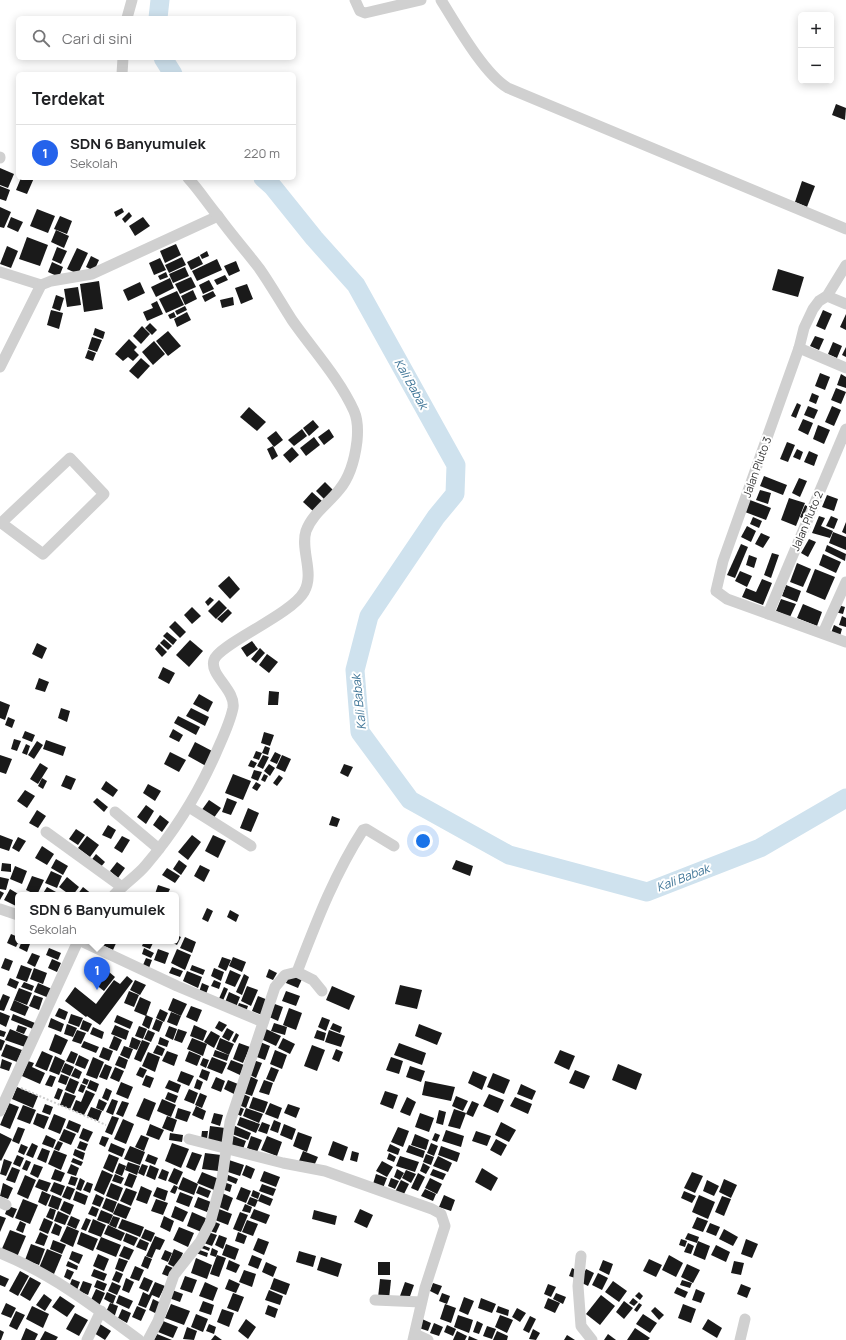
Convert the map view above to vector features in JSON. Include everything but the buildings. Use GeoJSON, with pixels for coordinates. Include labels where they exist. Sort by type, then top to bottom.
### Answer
{"type":"FeatureCollection","features":[{"type":"Feature","properties":{"kind":"street"},"geometry":{"type":"LineString","coordinates":[[128,16],[132,0]]}},
{"type":"Feature","properties":{"kind":"street"},"geometry":{"type":"LineString","coordinates":[[355,0],[360,11],[365,13],[421,0]]}},
{"type":"Feature","properties":{"kind":"street"},"geometry":{"type":"LineString","coordinates":[[441,0],[472,49],[504,85],[846,228]]}},
{"type":"Feature","properties":{"kind":"street"},"geometry":{"type":"LineString","coordinates":[[122,72],[123,60]]}},
{"type":"Feature","properties":{"kind":"street"},"geometry":{"type":"LineString","coordinates":[[46,832],[118,891],[145,867],[190,807],[222,739],[233,706],[230,694],[213,666],[214,660],[224,649],[278,614],[298,599],[305,591],[307,582],[307,564],[304,541],[306,531],[310,522],[345,482],[350,471],[357,442],[358,422],[348,400],[258,267],[190,180]]}},
{"type":"Feature","properties":{"kind":"street"},"geometry":{"type":"LineString","coordinates":[[0,272],[41,285],[51,281],[92,274],[218,216]]}},
{"type":"Feature","properties":{"kind":"street","name":"Jalan Pluto 3"},"geometry":{"type":"LineString","coordinates":[[768,614],[718,594],[716,587],[723,561],[811,313],[819,302],[827,296],[846,265]]}},
{"type":"Feature","properties":{"kind":"street"},"geometry":{"type":"LineString","coordinates":[[0,367],[41,285]]}},
{"type":"Feature","properties":{"kind":"street"},"geometry":{"type":"LineString","coordinates":[[827,296],[846,304]]}},
{"type":"Feature","properties":{"kind":"street"},"geometry":{"type":"LineString","coordinates":[[799,348],[846,368]]}},
{"type":"Feature","properties":{"kind":"street","name":"Jalan Pluto 2"},"geometry":{"type":"LineString","coordinates":[[768,614],[846,429]]}},
{"type":"Feature","properties":{"kind":"street"},"geometry":{"type":"LineString","coordinates":[[70,458],[104,494],[43,554],[1,522],[70,458]]}},
{"type":"Feature","properties":{"kind":"street"},"geometry":{"type":"LineString","coordinates":[[824,633],[846,582]]}},
{"type":"Feature","properties":{"kind":"street"},"geometry":{"type":"LineString","coordinates":[[768,614],[846,642]]}},
{"type":"Feature","properties":{"kind":"street"},"geometry":{"type":"LineString","coordinates":[[190,807],[251,846]]}},
{"type":"Feature","properties":{"kind":"street"},"geometry":{"type":"LineString","coordinates":[[115,812],[159,849]]}},
{"type":"Feature","properties":{"kind":"street"},"geometry":{"type":"LineString","coordinates":[[297,972],[323,904],[341,867],[363,830],[366,829],[394,846]]}},
{"type":"Feature","properties":{"kind":"street"},"geometry":{"type":"LineString","coordinates":[[0,909],[15,914]]}},
{"type":"Feature","properties":{"kind":"street"},"geometry":{"type":"LineString","coordinates":[[0,1111],[6,1087],[78,944]]}},
{"type":"Feature","properties":{"kind":"street"},"geometry":{"type":"LineString","coordinates":[[86,944],[177,986],[263,1022]]}},
{"type":"Feature","properties":{"kind":"street"},"geometry":{"type":"LineString","coordinates":[[148,1340],[158,1321],[174,1275],[200,1242],[210,1223],[222,1179],[228,1134],[233,1111],[263,1022],[279,981],[288,974],[297,972],[313,980],[322,991]]}},
{"type":"Feature","properties":{"kind":"street"},"geometry":{"type":"LineString","coordinates":[[188,1139],[283,1164],[325,1171],[432,1209],[441,1214],[445,1226],[421,1302],[414,1337],[428,1340]]}},
{"type":"Feature","properties":{"kind":"street"},"geometry":{"type":"LineString","coordinates":[[0,1253],[27,1264],[101,1311],[139,1340]]}},
{"type":"Feature","properties":{"kind":"street"},"geometry":{"type":"LineString","coordinates":[[581,1256],[578,1286],[580,1321],[583,1330],[592,1340]]}},
{"type":"Feature","properties":{"kind":"street"},"geometry":{"type":"LineString","coordinates":[[375,1300],[421,1302]]}},
{"type":"Feature","properties":{"kind":"street"},"geometry":{"type":"LineString","coordinates":[[88,1340],[101,1311]]}},
{"type":"Feature","properties":{"kind":"street"},"geometry":{"type":"LineString","coordinates":[[740,1340],[745,1319]]}},
{"type":"Feature","properties":{"kind":"path"},"geometry":{"type":"LineString","coordinates":[[6,1087],[106,1125]]}},
{"type":"Feature","properties":{"kind":"waterway","name":"Kali Babak"},"geometry":{"type":"LineString","coordinates":[[158,16],[160,0]]}},
{"type":"Feature","properties":{"kind":"waterway","name":"Kali Babak"},"geometry":{"type":"LineString","coordinates":[[164,60],[172,72]]}},
{"type":"Feature","properties":{"kind":"waterway","name":"Kali Babak"},"geometry":{"type":"LineString","coordinates":[[265,180],[273,187],[314,238],[356,285],[456,465],[455,494],[436,517],[369,616],[355,670],[360,732],[410,800],[509,855],[647,892],[760,848],[846,798]]}},
{"type":"Feature","properties":{"kind":"place","name":"SDN 6 Banyumulek"},"geometry":{"type":"Point","coordinates":[97,990]}}]}
